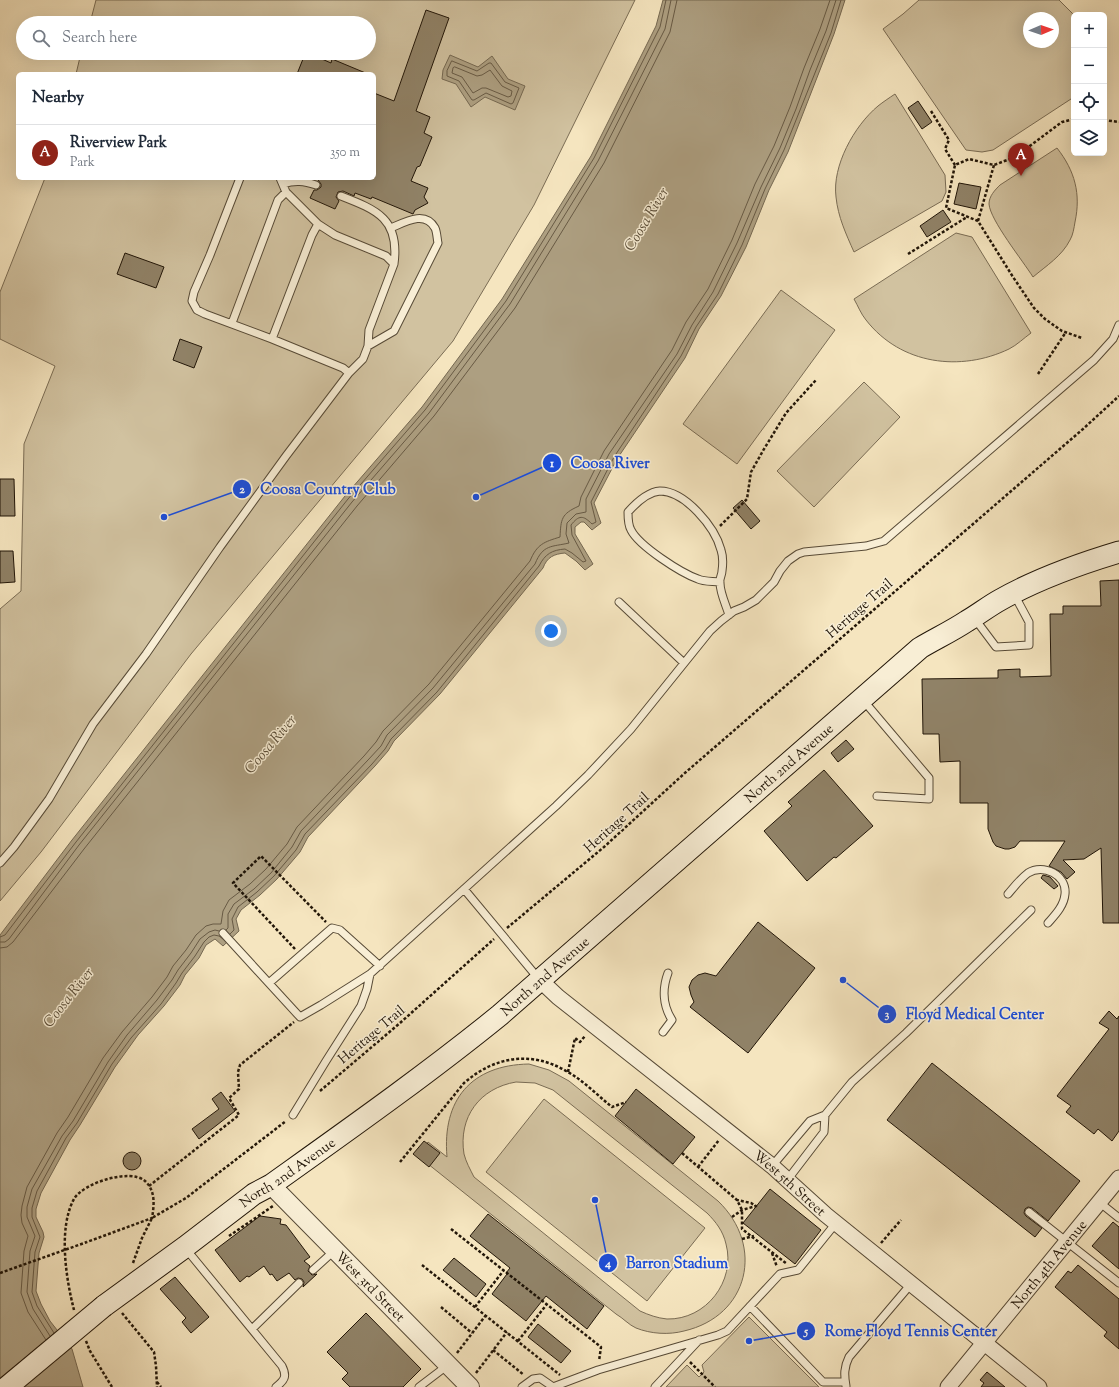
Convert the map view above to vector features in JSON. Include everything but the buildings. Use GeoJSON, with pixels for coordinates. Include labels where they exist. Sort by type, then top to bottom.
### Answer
{"type":"FeatureCollection","features":[{"type":"Feature","properties":{"kind":"main road","name":"North 2nd Avenue"},"geometry":{"type":"LineString","coordinates":[[7,1387],[113,1310],[185,1247],[254,1194],[271,1185],[462,1046],[500,1015],[920,648],[972,623],[1000,600],[1046,577],[1080,564],[1119,552]]}},
{"type":"Feature","properties":{"kind":"street","name":"West 5th Street"},"geometry":{"type":"LineString","coordinates":[[540,980],[558,997],[788,1179],[836,1223],[1039,1387]]}},
{"type":"Feature","properties":{"kind":"street","name":"North 4th Avenue"},"geometry":{"type":"LineString","coordinates":[[948,1387],[1119,1178]]}},
{"type":"Feature","properties":{"kind":"street","name":"West 3rd Street"},"geometry":{"type":"LineString","coordinates":[[271,1185],[469,1386]]}},
{"type":"Feature","properties":{"kind":"lane"},"geometry":{"type":"LineString","coordinates":[[239,180],[194,292],[192,301],[197,310],[343,368],[350,373]]}},
{"type":"Feature","properties":{"kind":"lane"},"geometry":{"type":"LineString","coordinates":[[316,185],[302,181],[281,181],[286,192],[318,224],[335,235],[386,256],[394,264]]}},
{"type":"Feature","properties":{"kind":"lane"},"geometry":{"type":"LineString","coordinates":[[232,323],[278,200],[286,192]]}},
{"type":"Feature","properties":{"kind":"lane"},"geometry":{"type":"LineString","coordinates":[[0,863],[49,799],[93,724],[146,654],[220,547],[286,456],[350,373],[363,359],[368,346],[369,330],[394,264],[396,251],[395,240],[391,228],[380,214],[364,205],[341,196]]}},
{"type":"Feature","properties":{"kind":"lane"},"geometry":{"type":"LineString","coordinates":[[368,346],[394,331],[438,243],[436,229],[430,221],[419,218],[391,228]]}},
{"type":"Feature","properties":{"kind":"lane"},"geometry":{"type":"LineString","coordinates":[[272,339],[312,235],[318,224]]}},
{"type":"Feature","properties":{"kind":"lane"},"geometry":{"type":"LineString","coordinates":[[223,933],[300,1017],[322,1005],[370,974],[556,806],[588,775],[631,729],[710,631],[729,615],[756,600],[774,582],[788,561],[798,554],[812,551],[866,546],[884,541],[1094,360],[1112,339],[1119,325]]}},
{"type":"Feature","properties":{"kind":"lane"},"geometry":{"type":"LineString","coordinates":[[720,582],[699,580],[655,554],[636,538],[628,522],[628,512],[641,499],[658,491],[667,492],[685,501],[697,512],[714,532],[721,550],[722,570],[720,582],[729,615]]}},
{"type":"Feature","properties":{"kind":"lane"},"geometry":{"type":"LineString","coordinates":[[972,623],[996,647],[1029,645],[1029,622],[1014,593]]}},
{"type":"Feature","properties":{"kind":"lane"},"geometry":{"type":"LineString","coordinates":[[619,602],[684,663]]}},
{"type":"Feature","properties":{"kind":"lane"},"geometry":{"type":"LineString","coordinates":[[862,698],[929,778],[929,799],[877,796]]}},
{"type":"Feature","properties":{"kind":"lane"},"geometry":{"type":"LineString","coordinates":[[1008,894],[1028,874],[1034,871],[1041,869],[1048,870],[1055,874],[1062,880],[1065,894],[1063,904],[1048,923]]}},
{"type":"Feature","properties":{"kind":"lane"},"geometry":{"type":"LineString","coordinates":[[464,889],[540,980]]}},
{"type":"Feature","properties":{"kind":"lane"},"geometry":{"type":"LineString","coordinates":[[772,1166],[810,1121],[825,1115],[852,1082],[906,1033],[1031,910]]}},
{"type":"Feature","properties":{"kind":"lane"},"geometry":{"type":"LineString","coordinates":[[269,983],[332,928],[340,930],[344,933],[380,966]]}},
{"type":"Feature","properties":{"kind":"lane"},"geometry":{"type":"LineString","coordinates":[[663,1032],[672,1020],[668,1013],[664,994],[664,986],[668,973]]}},
{"type":"Feature","properties":{"kind":"lane"},"geometry":{"type":"LineString","coordinates":[[293,1115],[361,1006],[370,974]]}},
{"type":"Feature","properties":{"kind":"lane"},"geometry":{"type":"LineString","coordinates":[[788,1179],[824,1132],[825,1115]]}},
{"type":"Feature","properties":{"kind":"lane"},"geometry":{"type":"LineString","coordinates":[[1099,1202],[1119,1218]]}},
{"type":"Feature","properties":{"kind":"lane"},"geometry":{"type":"LineString","coordinates":[[1029,1212],[1119,1284]]}},
{"type":"Feature","properties":{"kind":"lane"},"geometry":{"type":"LineString","coordinates":[[522,1387],[530,1380],[540,1378],[553,1387],[598,1370],[718,1335],[727,1331],[780,1274],[798,1270],[836,1223]]}},
{"type":"Feature","properties":{"kind":"lane"},"geometry":{"type":"LineString","coordinates":[[185,1247],[284,1370],[286,1375],[276,1387]]}},
{"type":"Feature","properties":{"kind":"lane"},"geometry":{"type":"LineString","coordinates":[[313,1270],[335,1249]]}},
{"type":"Feature","properties":{"kind":"lane"},"geometry":{"type":"LineString","coordinates":[[252,1330],[299,1283]]}},
{"type":"Feature","properties":{"kind":"lane"},"geometry":{"type":"LineString","coordinates":[[750,1306],[823,1382],[845,1385],[845,1365],[849,1357],[911,1284]]}},
{"type":"Feature","properties":{"kind":"lane"},"geometry":{"type":"LineString","coordinates":[[655,1387],[700,1340]]}},
{"type":"Feature","properties":{"kind":"lane"},"geometry":{"type":"LineString","coordinates":[[423,1386],[449,1365]]}},
{"type":"Feature","properties":{"kind":"path"},"geometry":{"type":"LineString","coordinates":[[931,111],[949,140],[946,149],[955,165],[946,208],[978,221],[1034,308],[1045,319],[1066,332],[1082,338]]}},
{"type":"Feature","properties":{"kind":"path"},"geometry":{"type":"LineString","coordinates":[[955,165],[969,159],[994,165],[1015,157],[1062,122],[1071,120]]}},
{"type":"Feature","properties":{"kind":"path"},"geometry":{"type":"LineString","coordinates":[[1107,120],[1119,122]]}},
{"type":"Feature","properties":{"kind":"path"},"geometry":{"type":"LineString","coordinates":[[978,221],[994,165]]}},
{"type":"Feature","properties":{"kind":"path"},"geometry":{"type":"LineString","coordinates":[[908,254],[967,216]]}},
{"type":"Feature","properties":{"kind":"path"},"geometry":{"type":"LineString","coordinates":[[1038,374],[1066,332]]}},
{"type":"Feature","properties":{"kind":"path"},"geometry":{"type":"LineString","coordinates":[[714,532],[747,499],[751,472],[764,449],[786,413],[816,380]]}},
{"type":"Feature","properties":{"kind":"path","name":"Heritage Trail"},"geometry":{"type":"LineString","coordinates":[[320,1092],[502,933],[604,847],[686,772],[1083,429],[1119,396]]}},
{"type":"Feature","properties":{"kind":"path"},"geometry":{"type":"LineString","coordinates":[[300,956],[233,883],[261,856],[332,928]]}},
{"type":"Feature","properties":{"kind":"path"},"geometry":{"type":"LineString","coordinates":[[149,1186],[239,1115],[229,1098],[239,1089],[238,1072],[240,1065],[300,1017]]}},
{"type":"Feature","properties":{"kind":"path"},"geometry":{"type":"LineString","coordinates":[[568,1072],[575,1038],[580,1042],[594,1025]]}},
{"type":"Feature","properties":{"kind":"path"},"geometry":{"type":"LineString","coordinates":[[400,1162],[464,1083],[484,1068],[503,1061],[526,1058],[542,1061],[568,1072],[612,1107],[626,1102]]}},
{"type":"Feature","properties":{"kind":"path"},"geometry":{"type":"LineString","coordinates":[[0,1273],[152,1218],[186,1198],[293,1115]]}},
{"type":"Feature","properties":{"kind":"path"},"geometry":{"type":"LineString","coordinates":[[698,1167],[727,1130]]}},
{"type":"Feature","properties":{"kind":"path"},"geometry":{"type":"LineString","coordinates":[[682,1153],[737,1200],[742,1210],[742,1229],[795,1270]]}},
{"type":"Feature","properties":{"kind":"path"},"geometry":{"type":"LineString","coordinates":[[77,1316],[74,1309],[67,1275],[65,1240],[67,1216],[74,1198],[81,1190],[92,1184],[118,1177],[133,1176],[145,1180],[153,1192],[154,1205],[152,1218],[142,1238],[133,1263]]}},
{"type":"Feature","properties":{"kind":"path"},"geometry":{"type":"LineString","coordinates":[[732,1217],[742,1210],[756,1206],[751,1202],[737,1200]]}},
{"type":"Feature","properties":{"kind":"path"},"geometry":{"type":"LineString","coordinates":[[872,1252],[901,1220]]}},
{"type":"Feature","properties":{"kind":"path"},"geometry":{"type":"LineString","coordinates":[[451,1229],[602,1347],[598,1370]]}},
{"type":"Feature","properties":{"kind":"path"},"geometry":{"type":"LineString","coordinates":[[742,1239],[753,1236]]}},
{"type":"Feature","properties":{"kind":"path"},"geometry":{"type":"LineString","coordinates":[[772,1252],[780,1274]]}},
{"type":"Feature","properties":{"kind":"path"},"geometry":{"type":"LineString","coordinates":[[422,1265],[568,1381]]}},
{"type":"Feature","properties":{"kind":"path"},"geometry":{"type":"LineString","coordinates":[[475,1307],[504,1270]]}},
{"type":"Feature","properties":{"kind":"path"},"geometry":{"type":"LineString","coordinates":[[518,1341],[547,1304]]}},
{"type":"Feature","properties":{"kind":"path"},"geometry":{"type":"LineString","coordinates":[[441,1307],[472,1333]]}},
{"type":"Feature","properties":{"kind":"path"},"geometry":{"type":"LineString","coordinates":[[113,1310],[154,1352],[157,1387]]}},
{"type":"Feature","properties":{"kind":"path"},"geometry":{"type":"LineString","coordinates":[[449,1365],[486,1315]]}},
{"type":"Feature","properties":{"kind":"path"},"geometry":{"type":"LineString","coordinates":[[469,1386],[507,1332]]}},
{"type":"Feature","properties":{"kind":"path"},"geometry":{"type":"LineString","coordinates":[[85,1337],[90,1352],[112,1387]]}},
{"type":"Feature","properties":{"kind":"path"},"geometry":{"type":"LineString","coordinates":[[493,1350],[530,1380]]}},
{"type":"Feature","properties":{"kind":"path"},"geometry":{"type":"LineString","coordinates":[[684,1356],[715,1387]]}},
{"type":"Feature","properties":{"kind":"path"},"geometry":{"type":"LineString","coordinates":[[157,1382],[161,1387]]}},
{"type":"Feature","properties":{"kind":"shaded area"},"geometry":{"type":"Polygon","coordinates":[[[96,0],[635,0],[534,205],[453,341],[191,654],[41,852],[0,901],[0,609],[21,591],[24,444],[55,366],[0,339],[0,292],[44,180],[376,180],[376,72],[76,72],[79,60],[376,60],[376,16],[92,16],[96,0]]]}},
{"type":"Feature","properties":{"kind":"shaded area"},"geometry":{"type":"Polygon","coordinates":[[[919,0],[1059,0],[1071,12],[1071,99],[993,150],[982,152],[966,150],[883,29],[919,0]]]}},
{"type":"Feature","properties":{"kind":"shaded area"},"geometry":{"type":"Polygon","coordinates":[[[895,94],[945,175],[946,192],[942,201],[854,252],[843,225],[836,197],[836,185],[841,160],[853,135],[869,114],[895,94]]]}},
{"type":"Feature","properties":{"kind":"shaded area"},"geometry":{"type":"Polygon","coordinates":[[[1057,148],[1068,165],[1077,192],[1077,212],[1073,234],[1063,251],[1033,277],[995,220],[989,201],[993,193],[1000,185],[1057,148]]]}},
{"type":"Feature","properties":{"kind":"shaded area"},"geometry":{"type":"Polygon","coordinates":[[[956,233],[972,237],[1031,333],[1009,349],[991,356],[952,362],[933,360],[914,355],[896,347],[880,335],[864,318],[854,299],[956,233]]]}},
{"type":"Feature","properties":{"kind":"shaded area"},"geometry":{"type":"Polygon","coordinates":[[[781,290],[835,330],[737,464],[683,424],[781,290]]]}},
{"type":"Feature","properties":{"kind":"shaded area"},"geometry":{"type":"Polygon","coordinates":[[[864,382],[900,417],[814,507],[777,471],[864,382]]]}},
{"type":"Feature","properties":{"kind":"shaded area"},"geometry":{"type":"Polygon","coordinates":[[[529,1064],[549,1070],[569,1081],[718,1201],[733,1219],[742,1238],[745,1258],[743,1277],[736,1295],[723,1311],[706,1323],[684,1331],[654,1333],[633,1327],[418,1156],[428,1142],[447,1157],[447,1137],[450,1119],[455,1103],[464,1090],[476,1079],[491,1071],[509,1066],[529,1064]],[[516,1082],[503,1085],[482,1098],[474,1106],[468,1117],[463,1141],[464,1154],[474,1177],[640,1311],[660,1318],[681,1318],[694,1313],[705,1305],[715,1296],[722,1284],[728,1258],[723,1235],[716,1223],[707,1213],[553,1090],[535,1083],[516,1082]]]}},
{"type":"Feature","properties":{"kind":"shaded area"},"geometry":{"type":"Polygon","coordinates":[[[544,1099],[705,1228],[647,1301],[486,1172],[544,1099]]]}},
{"type":"Feature","properties":{"kind":"shaded area"},"geometry":{"type":"Polygon","coordinates":[[[749,1317],[819,1387],[666,1387],[687,1365],[699,1377],[704,1372],[702,1365],[749,1317]]]}},
{"type":"Feature","properties":{"kind":"water"},"geometry":{"type":"Polygon","coordinates":[[[663,0],[845,0],[834,34],[788,152],[769,190],[746,247],[721,296],[699,329],[685,358],[617,459],[594,503],[601,523],[592,530],[584,522],[581,522],[575,527],[575,534],[593,564],[585,570],[565,553],[554,555],[547,561],[543,568],[440,694],[394,741],[388,751],[375,766],[308,837],[300,852],[277,879],[241,910],[236,919],[239,931],[223,946],[215,939],[206,945],[199,958],[185,975],[180,985],[164,1006],[138,1035],[115,1067],[70,1140],[41,1193],[36,1209],[36,1217],[44,1237],[39,1253],[36,1291],[50,1321],[72,1349],[83,1387],[0,1387],[0,935],[72,840],[345,496],[422,407],[502,299],[591,156],[656,26],[663,0]]]}},
{"type":"Feature","properties":{"kind":"water"},"geometry":{"type":"Polygon","coordinates":[[[450,55],[478,67],[492,56],[508,79],[525,86],[515,110],[485,97],[471,107],[456,84],[442,79],[443,70],[450,55]]]}},
{"type":"Feature","properties":{"kind":"place","name":"Riverview Park"},"geometry":{"type":"Point","coordinates":[1021,176]}},
{"type":"Feature","properties":{"kind":"place","name":"Coosa River"},"geometry":{"type":"Point","coordinates":[476,497]}},
{"type":"Feature","properties":{"kind":"place","name":"Coosa Country Club"},"geometry":{"type":"Point","coordinates":[164,517]}},
{"type":"Feature","properties":{"kind":"place","name":"Floyd Medical Center"},"geometry":{"type":"Point","coordinates":[843,980]}},
{"type":"Feature","properties":{"kind":"place","name":"Barron Stadium"},"geometry":{"type":"Point","coordinates":[595,1200]}},
{"type":"Feature","properties":{"kind":"place","name":"Rome Floyd Tennis Center"},"geometry":{"type":"Point","coordinates":[749,1341]}}]}
